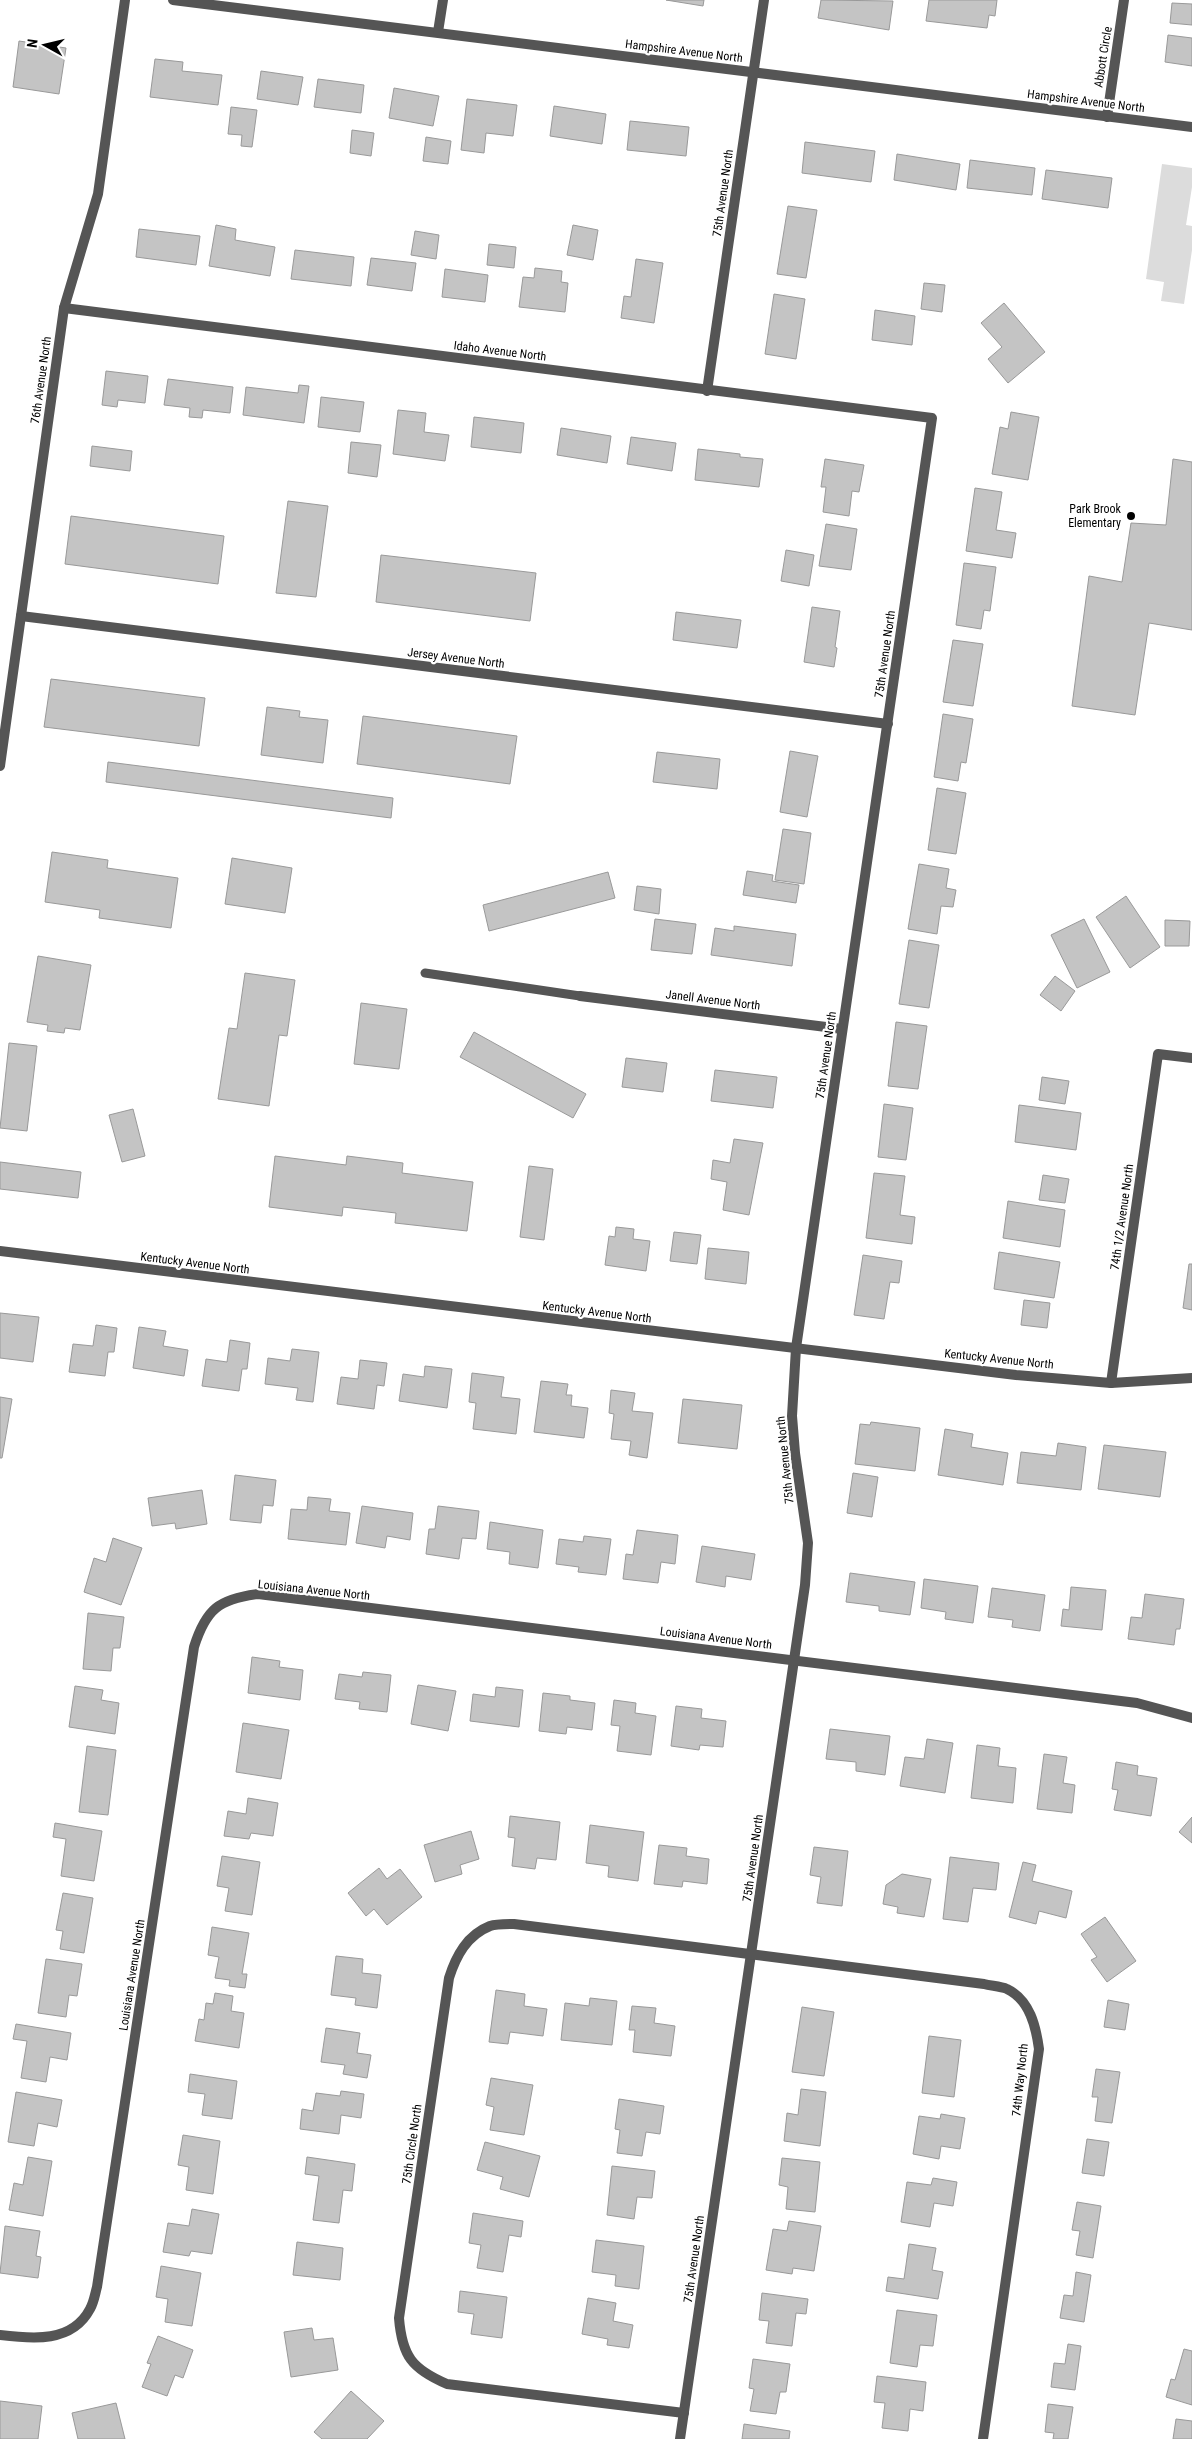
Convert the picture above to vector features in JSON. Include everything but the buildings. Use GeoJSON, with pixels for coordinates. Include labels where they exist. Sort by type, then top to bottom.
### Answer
{"type":"FeatureCollection","features":[{"type":"Feature","properties":{"kind":"street","name":"76th Avenue North"},"geometry":{"type":"LineString","coordinates":[[0,766],[64,308],[98,194],[125,0]]}},
{"type":"Feature","properties":{"kind":"street","name":"Hampshire Avenue North"},"geometry":{"type":"LineString","coordinates":[[173,0],[1192,127]]}},
{"type":"Feature","properties":{"kind":"street"},"geometry":{"type":"LineString","coordinates":[[438,32],[443,0]]}},
{"type":"Feature","properties":{"kind":"street","name":"75th Avenue North"},"geometry":{"type":"LineString","coordinates":[[707,390],[764,0]]}},
{"type":"Feature","properties":{"kind":"street","name":"Abbott Circle"},"geometry":{"type":"LineString","coordinates":[[1107,117],[1124,0]]}},
{"type":"Feature","properties":{"kind":"street","name":"Idaho Avenue North"},"geometry":{"type":"LineString","coordinates":[[64,308],[932,418]]}},
{"type":"Feature","properties":{"kind":"street","name":"75th Avenue North"},"geometry":{"type":"LineString","coordinates":[[680,2439],[805,1585],[808,1543],[794,1453],[792,1416],[796,1348],[932,418]]}},
{"type":"Feature","properties":{"kind":"street","name":"Jersey Avenue North"},"geometry":{"type":"LineString","coordinates":[[21,616],[888,724]]}},
{"type":"Feature","properties":{"kind":"street","name":"Janell Avenue North"},"geometry":{"type":"LineString","coordinates":[[580,996],[842,1029]]}},
{"type":"Feature","properties":{"kind":"street","name":"74th 1/2 Avenue North"},"geometry":{"type":"LineString","coordinates":[[1111,1383],[1158,1054],[1192,1058]]}},
{"type":"Feature","properties":{"kind":"street","name":"Kentucky Avenue North"},"geometry":{"type":"LineString","coordinates":[[0,1250],[1016,1375],[1111,1383],[1192,1378]]}},
{"type":"Feature","properties":{"kind":"street","name":"Louisiana Avenue North"},"geometry":{"type":"LineString","coordinates":[[0,2335],[30,2339],[54,2336],[75,2328],[90,2309],[97,2287],[194,1647],[201,1625],[216,1608],[236,1597],[258,1594],[1137,1703],[1192,1718]]}},
{"type":"Feature","properties":{"kind":"street","name":"75th Circle North"},"geometry":{"type":"LineString","coordinates":[[684,2413],[447,2384],[427,2375],[410,2360],[401,2341],[398,2318],[449,1978],[456,1956],[471,1939],[490,1926],[514,1924],[752,1953]]}},
{"type":"Feature","properties":{"kind":"street","name":"74th Way North"},"geometry":{"type":"LineString","coordinates":[[752,1953],[984,1984],[1008,1989],[1026,2005],[1036,2026],[1038,2049],[983,2439]]}},
{"type":"Feature","properties":{"kind":"lane"},"geometry":{"type":"LineString","coordinates":[[425,973],[580,996]]}},
{"type":"Feature","properties":{"kind":"shaded area"},"geometry":{"type":"Polygon","coordinates":[[[1162,164],[1192,168],[1192,187],[1186,225],[1192,226],[1192,250],[1184,304],[1161,301],[1164,282],[1146,279],[1162,164]]]}},
{"type":"Feature","properties":{"kind":"place","name":"Park Brook Elementary"},"geometry":{"type":"Point","coordinates":[1131,516]}}]}
